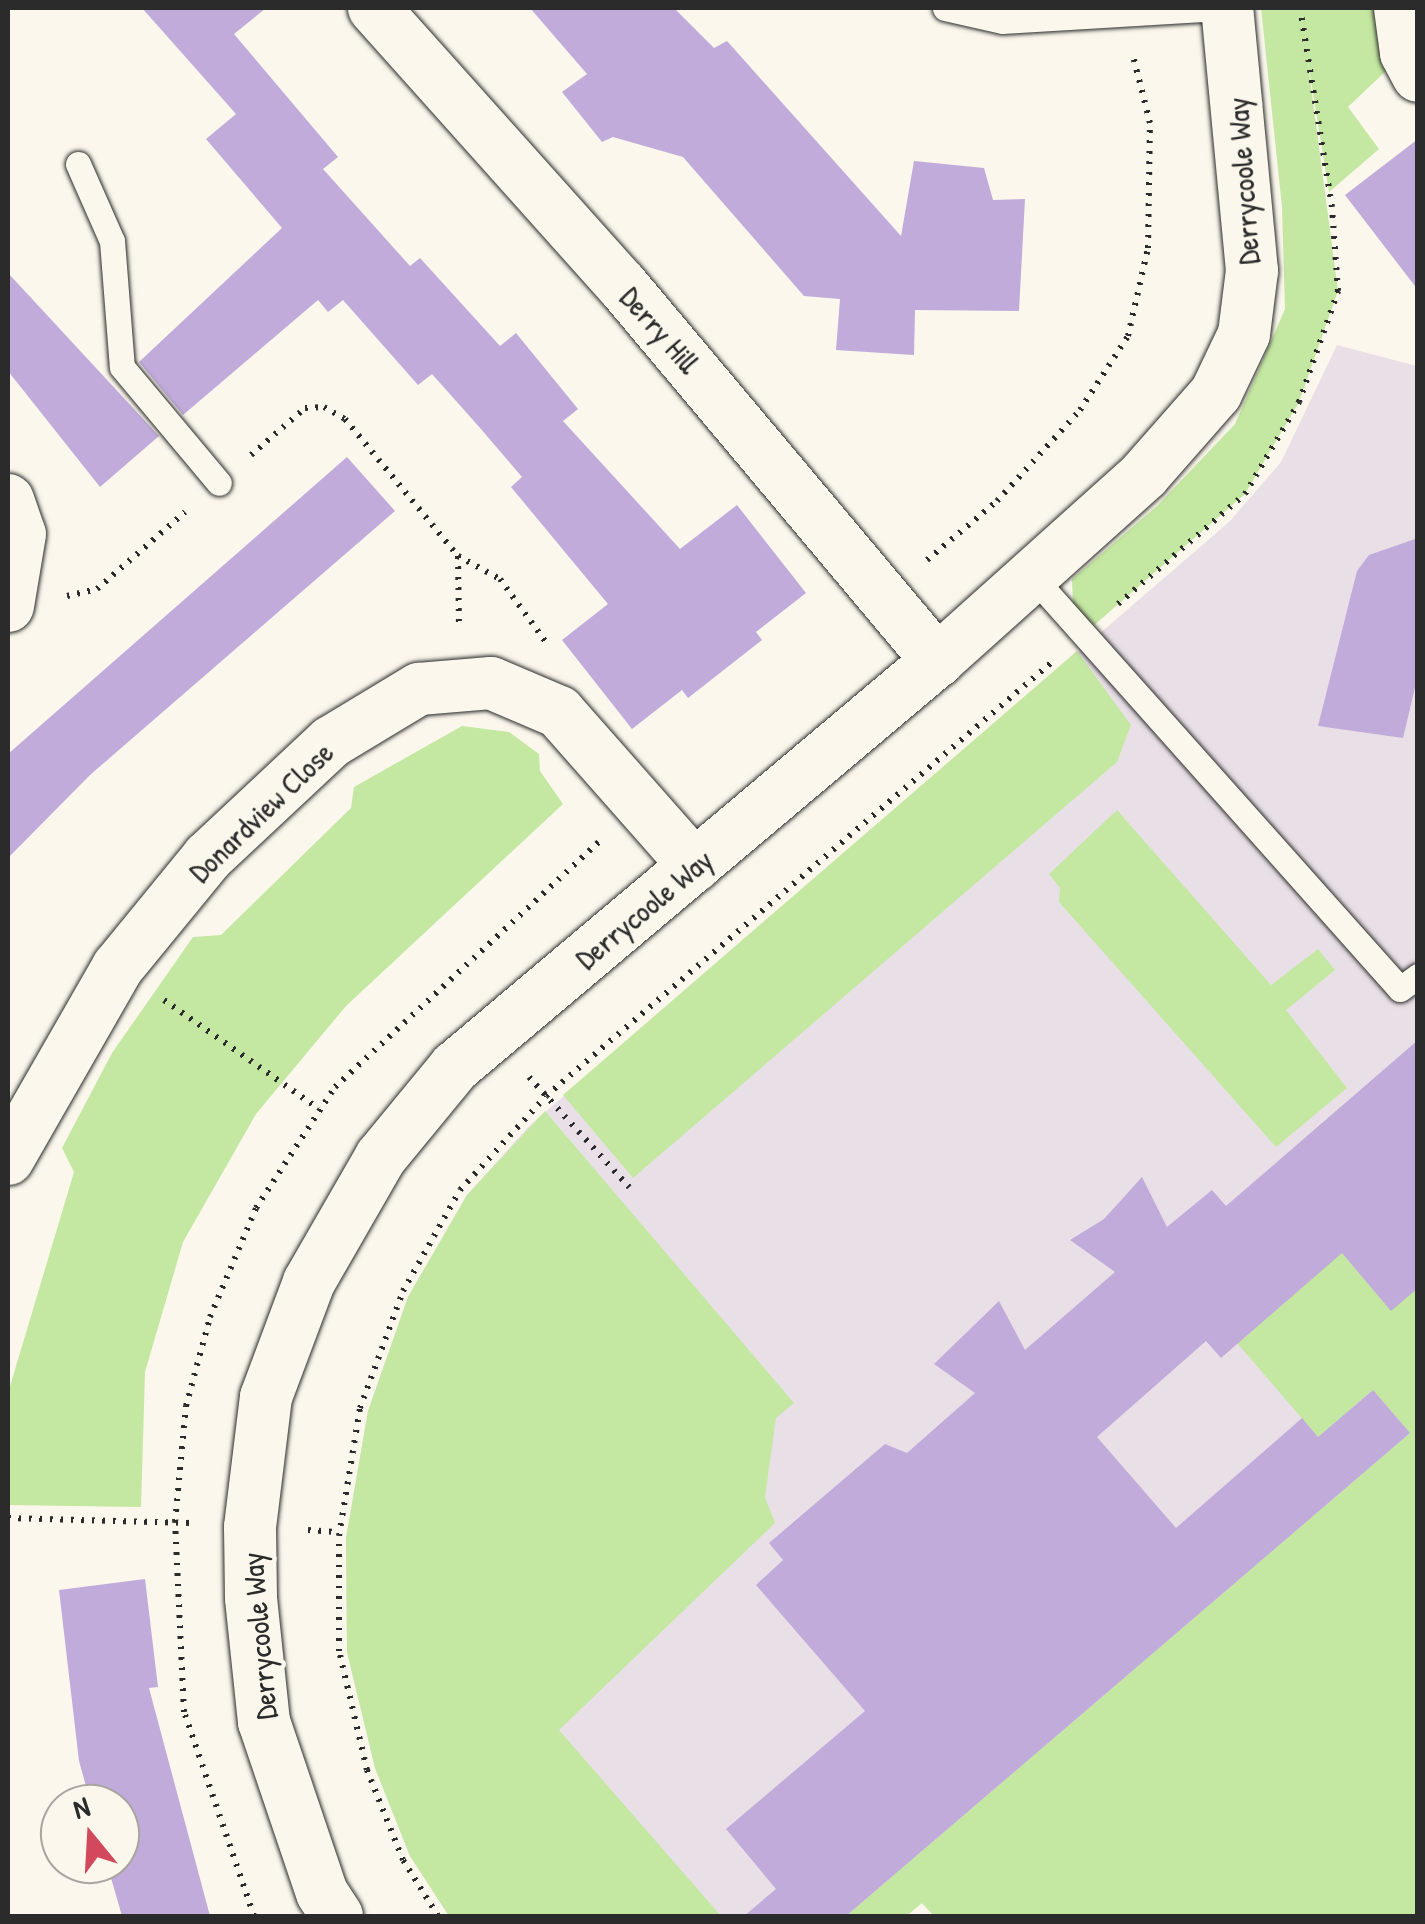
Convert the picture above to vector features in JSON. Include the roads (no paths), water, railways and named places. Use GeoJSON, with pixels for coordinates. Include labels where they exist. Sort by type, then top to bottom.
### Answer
{"type":"FeatureCollection","features":[{"type":"Feature","properties":{"kind":"street","name":"Derry Hill"},"geometry":{"type":"LineString","coordinates":[[374,8],[622,286],[937,660]]}},
{"type":"Feature","properties":{"kind":"street","name":"Derrycoole Way"},"geometry":{"type":"LineString","coordinates":[[337,1916],[322,1893],[264,1722],[250,1527],[266,1396],[308,1282],[382,1157],[455,1066],[1032,576],[1144,475],[1216,393],[1244,334],[1252,271],[1250,212],[1226,8]]}},
{"type":"Feature","properties":{"kind":"street"},"geometry":{"type":"LineString","coordinates":[[1400,8],[1406,54],[1418,76]]}},
{"type":"Feature","properties":{"kind":"street"},"geometry":{"type":"LineString","coordinates":[[8,500],[20,534],[8,606]]}},
{"type":"Feature","properties":{"kind":"street","name":"Donardview Close"},"geometry":{"type":"LineString","coordinates":[[8,1159],[118,967],[208,857],[331,742],[419,689],[490,683],[558,712],[695,866]]}},
{"type":"Feature","properties":{"kind":"lane"},"geometry":{"type":"LineString","coordinates":[[946,8],[1002,20],[1124,18],[1226,8]]}},
{"type":"Feature","properties":{"kind":"lane"},"geometry":{"type":"LineString","coordinates":[[78,164],[112,241],[122,367],[219,483]]}},
{"type":"Feature","properties":{"kind":"lane"},"geometry":{"type":"LineString","coordinates":[[1032,576],[1400,989],[1418,976]]}}]}
